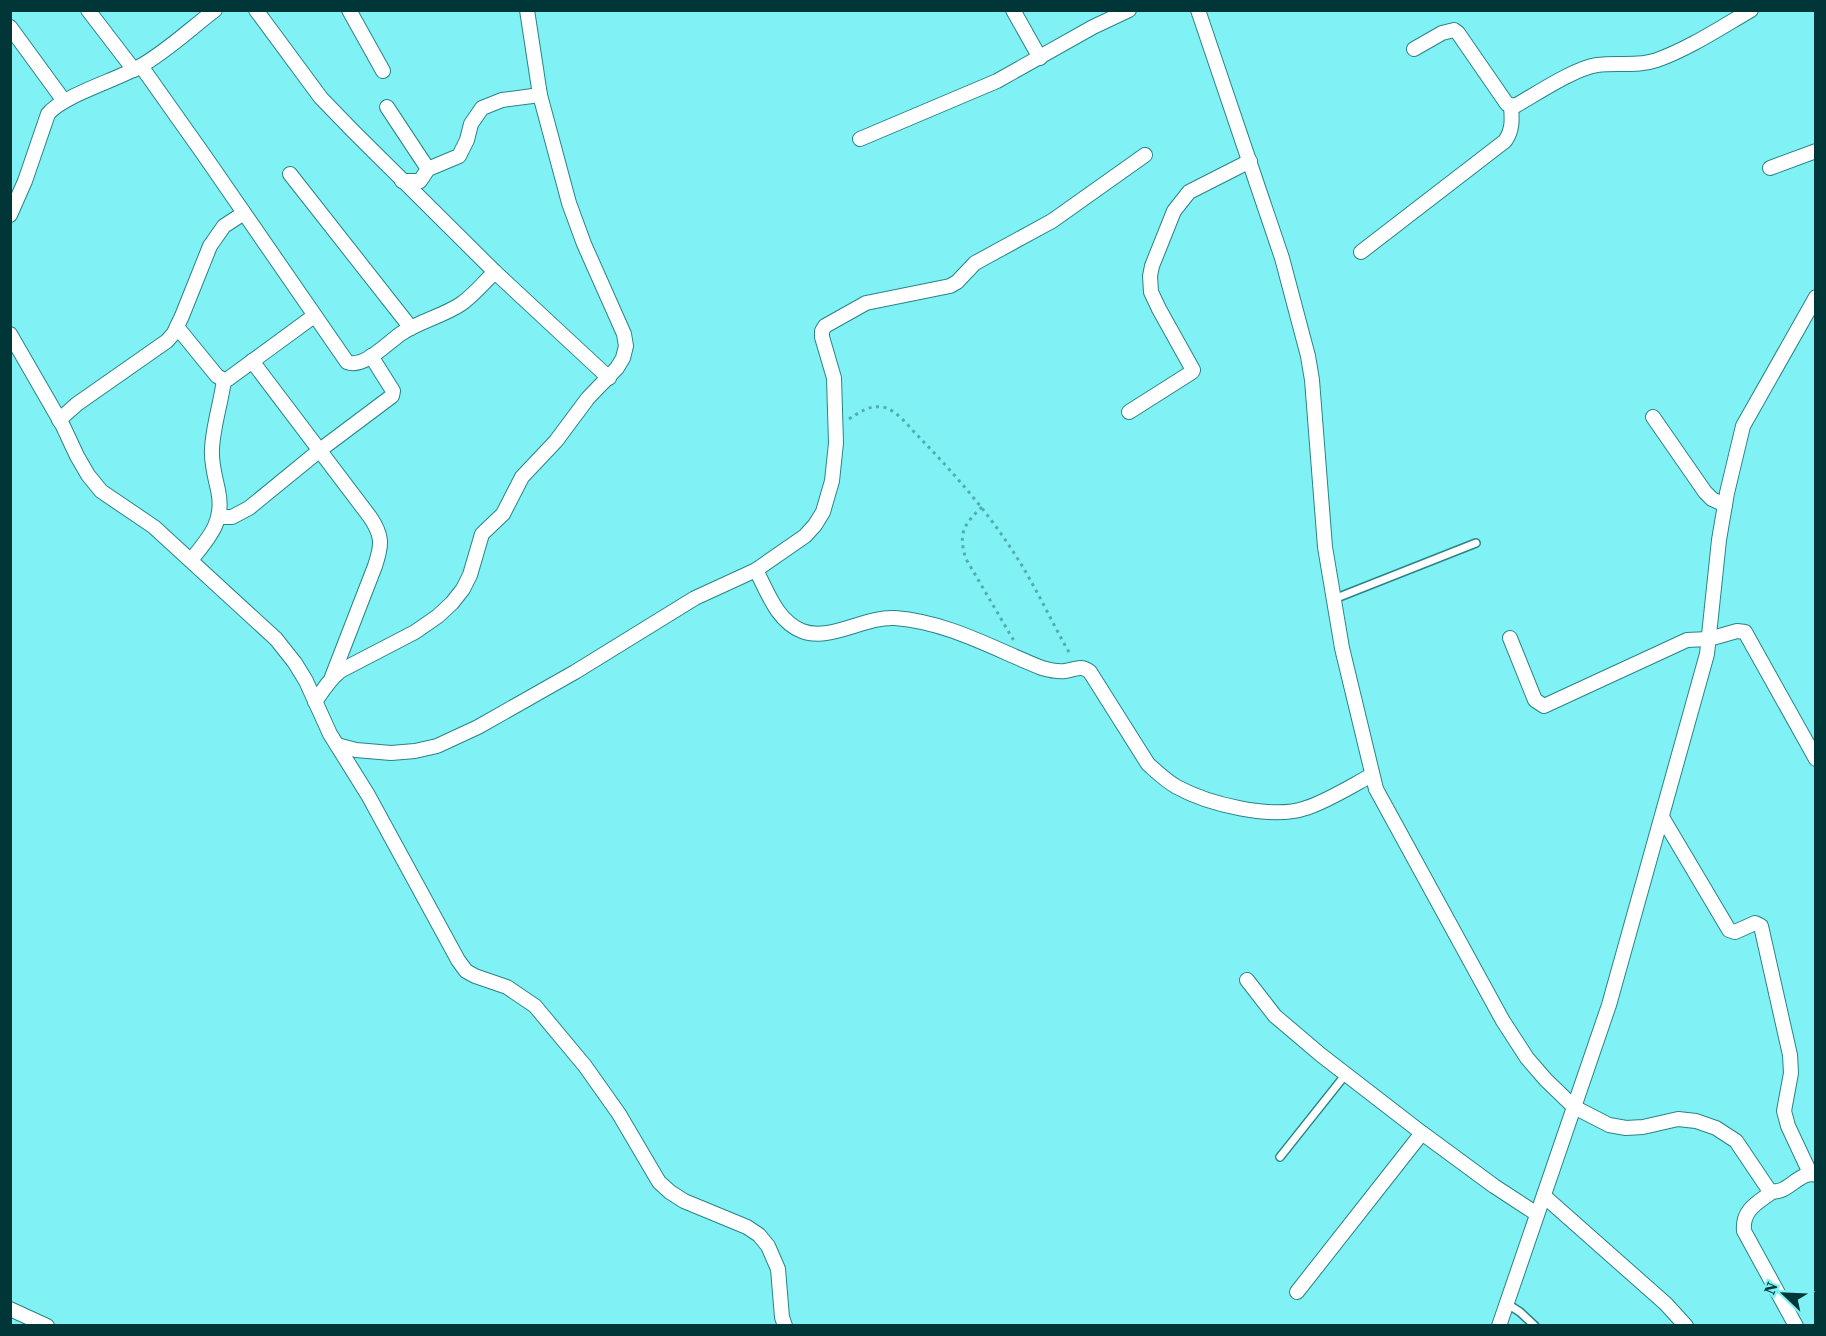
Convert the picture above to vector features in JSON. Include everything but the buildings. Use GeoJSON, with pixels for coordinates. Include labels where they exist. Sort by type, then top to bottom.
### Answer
{"type":"FeatureCollection","features":[{"type":"Feature","properties":{"kind":"street"},"geometry":{"type":"LineString","coordinates":[[88,10],[137,68],[244,213],[347,362],[358,364],[403,332],[460,304],[495,272]]}},
{"type":"Feature","properties":{"kind":"street"},"geometry":{"type":"LineString","coordinates":[[10,215],[25,182],[48,114],[53,108],[137,68],[215,10]]}},
{"type":"Feature","properties":{"kind":"street"},"geometry":{"type":"LineString","coordinates":[[256,10],[321,98],[495,272],[609,378]]}},
{"type":"Feature","properties":{"kind":"street"},"geometry":{"type":"LineString","coordinates":[[349,10],[383,71]]}},
{"type":"Feature","properties":{"kind":"street"},"geometry":{"type":"LineString","coordinates":[[332,677],[415,632],[452,603],[470,575],[485,529],[503,514],[522,477],[556,441],[588,398],[609,378],[623,358],[626,346],[624,334],[584,244],[573,213],[540,95],[527,10]]}},
{"type":"Feature","properties":{"kind":"street"},"geometry":{"type":"LineString","coordinates":[[1013,10],[1040,58]]}},
{"type":"Feature","properties":{"kind":"street"},"geometry":{"type":"LineString","coordinates":[[860,139],[997,81],[1093,27],[1129,10]]}},
{"type":"Feature","properties":{"kind":"street"},"geometry":{"type":"LineString","coordinates":[[1198,10],[1282,258],[1308,356],[1312,380],[1325,547],[1342,648],[1376,789],[1503,1021],[1527,1058],[1559,1094],[1574,1107],[1609,1125],[1626,1128],[1678,1119],[1696,1121],[1716,1128],[1736,1141],[1772,1192]]}},
{"type":"Feature","properties":{"kind":"street"},"geometry":{"type":"LineString","coordinates":[[1414,49],[1442,33],[1454,30],[1507,104],[1515,106],[1585,68],[1608,64],[1638,65],[1665,57],[1693,44],[1751,10]]}},
{"type":"Feature","properties":{"kind":"street"},"geometry":{"type":"LineString","coordinates":[[10,27],[64,101]]}},
{"type":"Feature","properties":{"kind":"street"},"geometry":{"type":"LineString","coordinates":[[402,181],[420,181],[428,168],[459,156],[467,140],[471,124],[482,108],[502,100],[540,95]]}},
{"type":"Feature","properties":{"kind":"street"},"geometry":{"type":"LineString","coordinates":[[1361,252],[1505,141],[1511,128],[1511,106]]}},
{"type":"Feature","properties":{"kind":"street"},"geometry":{"type":"LineString","coordinates":[[387,107],[428,168]]}},
{"type":"Feature","properties":{"kind":"street"},"geometry":{"type":"LineString","coordinates":[[1770,168],[1815,151]]}},
{"type":"Feature","properties":{"kind":"street"},"geometry":{"type":"LineString","coordinates":[[337,745],[356,750],[391,753],[436,746],[478,727],[575,672],[695,598],[756,570],[805,536],[823,512],[832,481],[836,443],[834,378],[822,337],[825,326],[866,303],[950,286],[975,263],[1052,221],[1145,155]]}},
{"type":"Feature","properties":{"kind":"street"},"geometry":{"type":"LineString","coordinates":[[1130,412],[1193,370],[1159,309],[1149,283],[1152,266],[1174,211],[1189,192],[1250,161]]}},
{"type":"Feature","properties":{"kind":"street"},"geometry":{"type":"LineString","coordinates":[[290,174],[411,328]]}},
{"type":"Feature","properties":{"kind":"street"},"geometry":{"type":"LineString","coordinates":[[59,420],[77,404],[167,341],[177,327],[210,246],[224,226],[244,213]]}},
{"type":"Feature","properties":{"kind":"street"},"geometry":{"type":"LineString","coordinates":[[1499,1326],[1609,1005],[1707,654],[1719,540],[1743,426],[1815,297]]}},
{"type":"Feature","properties":{"kind":"street"},"geometry":{"type":"LineString","coordinates":[[224,380],[314,316]]}},
{"type":"Feature","properties":{"kind":"street"},"geometry":{"type":"LineString","coordinates":[[177,327],[217,376],[224,380]]}},
{"type":"Feature","properties":{"kind":"street"},"geometry":{"type":"LineString","coordinates":[[10,334],[83,465],[101,491],[147,521],[276,639],[306,681],[330,734],[368,795],[466,971],[507,987],[535,1006],[585,1066],[618,1114],[659,1182],[684,1201],[747,1227],[759,1235],[768,1246],[778,1269],[782,1317],[785,1326]]}},
{"type":"Feature","properties":{"kind":"street"},"geometry":{"type":"LineString","coordinates":[[219,517],[232,517],[249,508],[320,450],[392,396],[393,391],[371,356]]}},
{"type":"Feature","properties":{"kind":"street"},"geometry":{"type":"LineString","coordinates":[[252,362],[370,517],[378,528],[380,536],[381,548],[375,566],[332,677],[315,702]]}},
{"type":"Feature","properties":{"kind":"street"},"geometry":{"type":"LineString","coordinates":[[191,560],[213,532],[219,517],[220,504],[212,463],[212,439],[224,380]]}},
{"type":"Feature","properties":{"kind":"street"},"geometry":{"type":"LineString","coordinates":[[1653,417],[1706,492],[1725,506]]}},
{"type":"Feature","properties":{"kind":"street"},"geometry":{"type":"LineString","coordinates":[[756,570],[781,617],[791,626],[805,632],[819,634],[892,618],[908,620],[962,634],[1046,669],[1066,671],[1082,667],[1090,672],[1148,764],[1161,776],[1192,793],[1245,811],[1292,812],[1307,808],[1372,775]]}},
{"type":"Feature","properties":{"kind":"street"},"geometry":{"type":"LineString","coordinates":[[1510,638],[1535,700],[1544,706],[1687,640],[1709,639],[1737,631],[1745,632],[1815,759]]}},
{"type":"Feature","properties":{"kind":"street"},"geometry":{"type":"LineString","coordinates":[[1662,817],[1729,930],[1735,932],[1755,923],[1761,926],[1790,1055],[1791,1073],[1784,1111],[1788,1126],[1813,1174],[1779,1191],[1772,1192],[1750,1208],[1743,1222],[1744,1231],[1796,1326]]}},
{"type":"Feature","properties":{"kind":"street"},"geometry":{"type":"LineString","coordinates":[[1247,980],[1275,1016],[1346,1074],[1494,1186],[1537,1214]]}},
{"type":"Feature","properties":{"kind":"street"},"geometry":{"type":"LineString","coordinates":[[1297,1292],[1422,1133]]}},
{"type":"Feature","properties":{"kind":"street"},"geometry":{"type":"LineString","coordinates":[[1544,1196],[1666,1304],[1686,1326]]}},
{"type":"Feature","properties":{"kind":"street"},"geometry":{"type":"LineString","coordinates":[[10,1309],[47,1326]]}},
{"type":"Feature","properties":{"kind":"lane"},"geometry":{"type":"LineString","coordinates":[[1334,599],[1476,543]]}},
{"type":"Feature","properties":{"kind":"lane"},"geometry":{"type":"LineString","coordinates":[[1280,1157],[1346,1074]]}},
{"type":"Feature","properties":{"kind":"lane"},"geometry":{"type":"LineString","coordinates":[[1506,1303],[1535,1326]]}},
{"type":"Feature","properties":{"kind":"path"},"geometry":{"type":"LineString","coordinates":[[835,428],[868,408],[885,407],[896,414],[982,507],[1015,555],[1077,667]]}},
{"type":"Feature","properties":{"kind":"path"},"geometry":{"type":"LineString","coordinates":[[982,507],[968,520],[962,536],[962,546],[966,559],[1026,661]]}}]}
